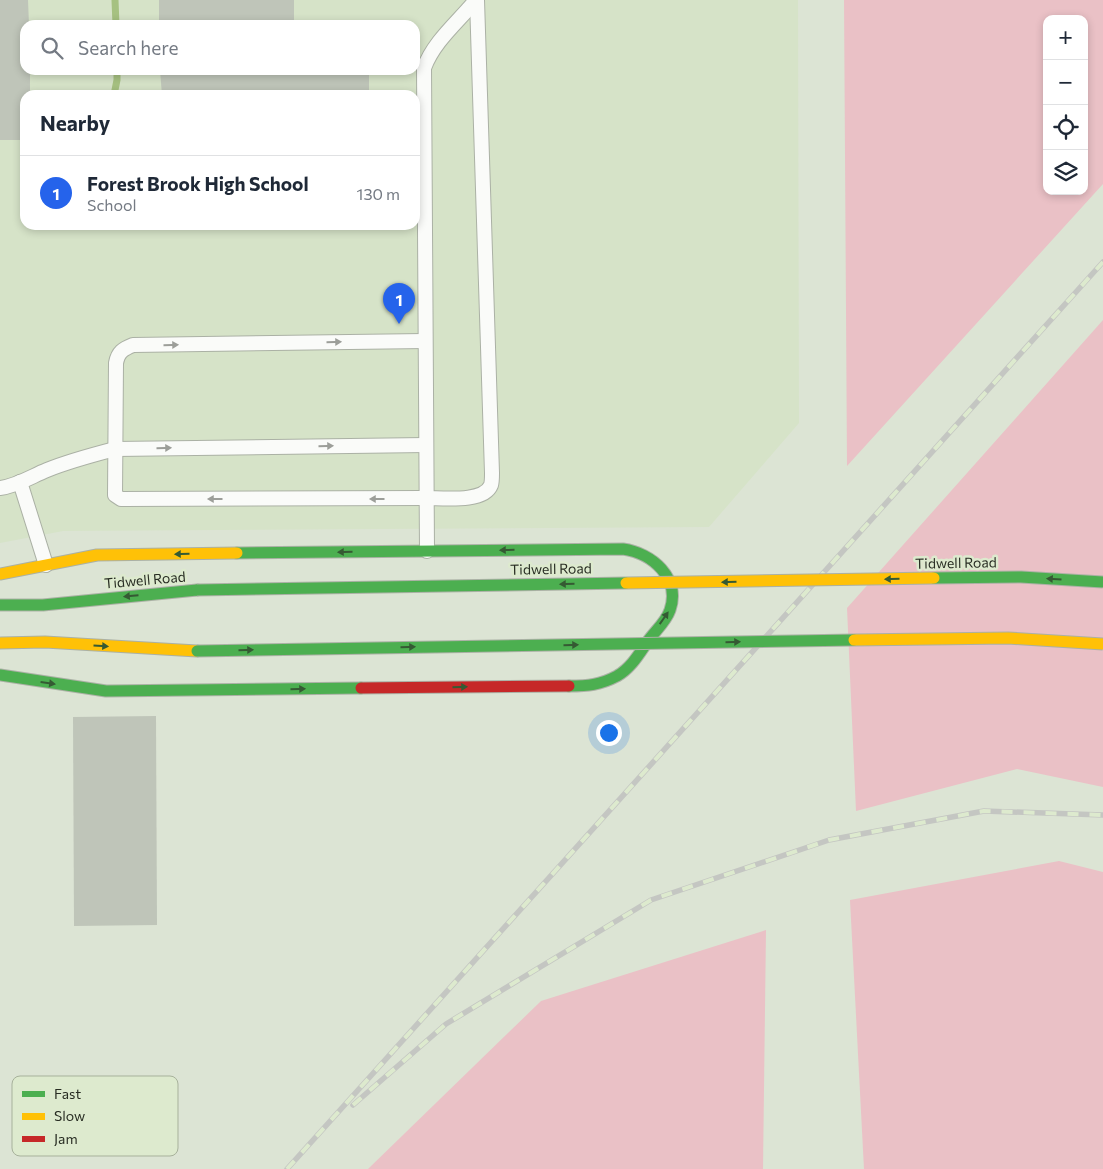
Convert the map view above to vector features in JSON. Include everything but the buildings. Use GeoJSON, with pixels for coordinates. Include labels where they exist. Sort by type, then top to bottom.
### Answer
{"type":"FeatureCollection","features":[{"type":"Feature","properties":{"kind":"main road"},"geometry":{"type":"LineString","coordinates":[[0,574],[97,555],[623,549],[646,555],[656,562],[670,583],[673,597],[670,611],[636,658],[624,671],[609,680],[593,686],[106,691],[0,675]]}},
{"type":"Feature","properties":{"kind":"main road","name":"Tidwell Road"},"geometry":{"type":"LineString","coordinates":[[0,605],[43,605],[197,590],[1021,577],[1103,582]]}},
{"type":"Feature","properties":{"kind":"main road"},"geometry":{"type":"LineString","coordinates":[[0,643],[45,642],[197,651],[1008,638],[1103,644]]}},
{"type":"Feature","properties":{"kind":"lane"},"geometry":{"type":"LineString","coordinates":[[425,341],[133,346],[123,349],[117,355],[116,362],[115,495],[121,500],[426,498],[476,497],[485,494],[491,485],[492,464],[477,0]]}},
{"type":"Feature","properties":{"kind":"lane"},"geometry":{"type":"LineString","coordinates":[[427,551],[424,68],[436,44],[477,0]]}},
{"type":"Feature","properties":{"kind":"lane"},"geometry":{"type":"LineString","coordinates":[[0,488],[91,455],[115,449],[426,445]]}},
{"type":"Feature","properties":{"kind":"lane"},"geometry":{"type":"LineString","coordinates":[[20,482],[46,565]]}},
{"type":"Feature","properties":{"kind":"shaded area"},"geometry":{"type":"Polygon","coordinates":[[[0,0],[798,0],[799,423],[709,527],[63,531],[0,543],[0,0]]]}},
{"type":"Feature","properties":{"kind":"shaded area"},"geometry":{"type":"Polygon","coordinates":[[[844,0],[1103,0],[1103,184],[847,466],[844,0]]]}},
{"type":"Feature","properties":{"kind":"shaded area"},"geometry":{"type":"Polygon","coordinates":[[[1103,320],[1103,787],[1017,769],[856,811],[847,608],[1103,320]]]}},
{"type":"Feature","properties":{"kind":"shaded area"},"geometry":{"type":"Polygon","coordinates":[[[1059,861],[1103,872],[1103,1169],[864,1169],[850,900],[1059,861]]]}},
{"type":"Feature","properties":{"kind":"shaded area"},"geometry":{"type":"Polygon","coordinates":[[[766,930],[763,1169],[368,1169],[541,1001],[766,930]]]}},
{"type":"Feature","properties":{"kind":"waterway"},"geometry":{"type":"LineString","coordinates":[[115,0],[116,20]]}},
{"type":"Feature","properties":{"kind":"waterway"},"geometry":{"type":"LineString","coordinates":[[115,90],[117,75]]}},
{"type":"Feature","properties":{"kind":"railway"},"geometry":{"type":"LineString","coordinates":[[287,1169],[1103,262]]}},
{"type":"Feature","properties":{"kind":"railway"},"geometry":{"type":"LineString","coordinates":[[353,1105],[446,1024],[651,900],[829,840],[984,811],[1103,815]]}},
{"type":"Feature","properties":{"kind":"traffic: fast"},"geometry":{"type":"LineString","coordinates":[[237,553],[623,549],[634,551],[654,562],[668,578],[671,588],[672,598],[670,610],[666,618],[622,673],[599,683],[569,686]]}},
{"type":"Feature","properties":{"kind":"traffic: fast"},"geometry":{"type":"LineString","coordinates":[[934,578],[1021,577],[1103,582]]}},
{"type":"Feature","properties":{"kind":"traffic: fast"},"geometry":{"type":"LineString","coordinates":[[197,590],[626,583]]}},
{"type":"Feature","properties":{"kind":"traffic: fast"},"geometry":{"type":"LineString","coordinates":[[0,605],[43,605],[197,590]]}},
{"type":"Feature","properties":{"kind":"traffic: fast"},"geometry":{"type":"LineString","coordinates":[[197,651],[854,640]]}},
{"type":"Feature","properties":{"kind":"traffic: fast"},"geometry":{"type":"LineString","coordinates":[[0,675],[106,691],[361,688]]}},
{"type":"Feature","properties":{"kind":"traffic: slow"},"geometry":{"type":"LineString","coordinates":[[0,574],[97,555],[237,553]]}},
{"type":"Feature","properties":{"kind":"traffic: slow"},"geometry":{"type":"LineString","coordinates":[[626,583],[934,578]]}},
{"type":"Feature","properties":{"kind":"traffic: slow"},"geometry":{"type":"LineString","coordinates":[[854,640],[1008,638],[1103,644]]}},
{"type":"Feature","properties":{"kind":"traffic: slow"},"geometry":{"type":"LineString","coordinates":[[0,643],[45,642],[197,651]]}},
{"type":"Feature","properties":{"kind":"traffic: jam"},"geometry":{"type":"LineString","coordinates":[[361,688],[569,686]]}},
{"type":"Feature","properties":{"kind":"place","name":"Forest Brook High School"},"geometry":{"type":"Point","coordinates":[399,324]}}]}
